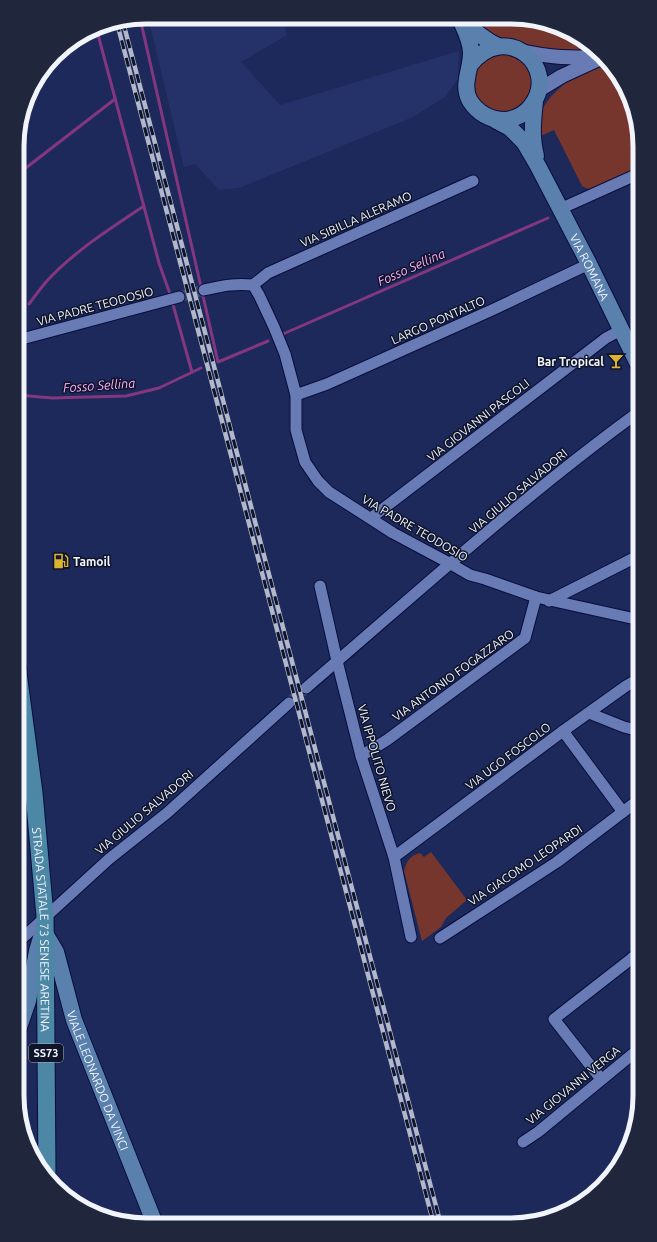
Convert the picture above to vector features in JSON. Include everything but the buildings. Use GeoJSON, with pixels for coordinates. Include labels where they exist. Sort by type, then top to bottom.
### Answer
{"type":"FeatureCollection","features":[{"type":"Feature","properties":{"kind":"main road"},"geometry":{"type":"LineString","coordinates":[[463,24],[468,37],[471,52],[470,65],[466,76],[466,88],[469,99],[485,116],[510,128],[524,142],[538,166]]}},
{"type":"Feature","properties":{"kind":"main road"},"geometry":{"type":"LineString","coordinates":[[467,24],[480,36],[498,46]]}},
{"type":"Feature","properties":{"kind":"main road"},"geometry":{"type":"LineString","coordinates":[[470,65],[478,56],[487,50],[498,46],[508,46],[521,51],[530,58],[536,67],[539,78],[532,129],[533,146],[538,166]]}},
{"type":"Feature","properties":{"kind":"main road"},"geometry":{"type":"LineString","coordinates":[[496,120],[507,120],[518,117],[528,110],[537,95]]}},
{"type":"Feature","properties":{"kind":"main road","name":"VIA ROMANA"},"geometry":{"type":"LineString","coordinates":[[538,166],[590,264],[633,354]]}},
{"type":"Feature","properties":{"kind":"main road","name":"STRADA STATALE 73 SENESE ARETINA"},"geometry":{"type":"LineString","coordinates":[[24,713],[34,794],[45,925],[47,1167]]}},
{"type":"Feature","properties":{"kind":"main road"},"geometry":{"type":"LineString","coordinates":[[24,1013],[28,1001],[37,951],[45,925]]}},
{"type":"Feature","properties":{"kind":"main road","name":"VIALE LEONARDO DA VINCI"},"geometry":{"type":"LineString","coordinates":[[45,925],[56,952],[74,1020],[153,1218]]}},
{"type":"Feature","properties":{"kind":"street"},"geometry":{"type":"LineString","coordinates":[[521,51],[541,56],[562,58],[596,58]]}},
{"type":"Feature","properties":{"kind":"street"},"geometry":{"type":"LineString","coordinates":[[537,95],[562,76],[598,60]]}},
{"type":"Feature","properties":{"kind":"street"},"geometry":{"type":"LineString","coordinates":[[560,208],[633,176]]}},
{"type":"Feature","properties":{"kind":"street","name":"VIA SIBILLA ALERAMO"},"geometry":{"type":"LineString","coordinates":[[253,286],[268,273],[472,181]]}},
{"type":"Feature","properties":{"kind":"street","name":"LARGO PONTALTO"},"geometry":{"type":"LineString","coordinates":[[296,395],[327,384],[478,317],[590,264]]}},
{"type":"Feature","properties":{"kind":"street"},"geometry":{"type":"LineString","coordinates":[[204,290],[226,285],[241,284],[253,286]]}},
{"type":"Feature","properties":{"kind":"street","name":"VIA PADRE TEODOSIO"},"geometry":{"type":"LineString","coordinates":[[253,286],[259,295],[285,354],[296,395],[296,430],[305,462],[318,481],[329,492],[393,533],[470,575],[536,598],[633,619]]}},
{"type":"Feature","properties":{"kind":"street","name":"VIA PADRE TEODOSIO"},"geometry":{"type":"LineString","coordinates":[[24,338],[179,297]]}},
{"type":"Feature","properties":{"kind":"street","name":"VIA GIOVANNI PASCOLI"},"geometry":{"type":"LineString","coordinates":[[371,518],[606,338],[621,330]]}},
{"type":"Feature","properties":{"kind":"street","name":"VIA GIULIO SALVADORI"},"geometry":{"type":"LineString","coordinates":[[306,688],[544,484],[598,441],[633,416]]}},
{"type":"Feature","properties":{"kind":"street"},"geometry":{"type":"LineString","coordinates":[[549,601],[633,559]]}},
{"type":"Feature","properties":{"kind":"street","name":"VIA IPPOLITO NIEVO"},"geometry":{"type":"LineString","coordinates":[[320,586],[361,756],[394,857],[411,937]]}},
{"type":"Feature","properties":{"kind":"street","name":"VIA ANTONIO FOGAZZARO"},"geometry":{"type":"LineString","coordinates":[[361,756],[386,740],[525,638],[536,598]]}},
{"type":"Feature","properties":{"kind":"street","name":"VIA UGO FOSCOLO"},"geometry":{"type":"LineString","coordinates":[[394,857],[633,682]]}},
{"type":"Feature","properties":{"kind":"street","name":"VIA GIULIO SALVADORI"},"geometry":{"type":"LineString","coordinates":[[24,938],[45,925],[63,902],[109,859],[167,813],[289,703]]}},
{"type":"Feature","properties":{"kind":"street"},"geometry":{"type":"LineString","coordinates":[[589,713],[633,729]]}},
{"type":"Feature","properties":{"kind":"street"},"geometry":{"type":"LineString","coordinates":[[563,732],[623,812]]}},
{"type":"Feature","properties":{"kind":"street","name":"VIA GIACOMO LEOPARDI"},"geometry":{"type":"LineString","coordinates":[[440,938],[557,862],[633,804]]}},
{"type":"Feature","properties":{"kind":"street"},"geometry":{"type":"LineString","coordinates":[[601,1079],[554,1019],[633,957]]}},
{"type":"Feature","properties":{"kind":"street","name":"VIA GIOVANNI VERGA"},"geometry":{"type":"LineString","coordinates":[[523,1142],[538,1132],[633,1054]]}},
{"type":"Feature","properties":{"kind":"shaded area"},"geometry":{"type":"Polygon","coordinates":[[[150,24],[284,24],[287,35],[241,62],[280,105],[459,51],[458,79],[445,97],[413,117],[239,188],[219,190],[195,164],[184,167],[150,24]]]}},
{"type":"Feature","properties":{"kind":"shaded area"},"geometry":{"type":"Polygon","coordinates":[[[483,24],[535,26],[550,30],[565,37],[587,50],[532,50],[516,46],[489,32],[483,24]]]}},
{"type":"Feature","properties":{"kind":"shaded area"},"geometry":{"type":"Polygon","coordinates":[[[497,54],[509,54],[524,62],[532,77],[532,89],[524,104],[509,112],[497,112],[482,104],[474,89],[474,77],[482,62],[497,54]]]}},
{"type":"Feature","properties":{"kind":"shaded area"},"geometry":{"type":"Polygon","coordinates":[[[588,68],[605,68],[620,92],[627,107],[631,122],[633,172],[593,191],[582,186],[554,130],[538,137],[538,121],[546,103],[558,89],[588,68]]]}},
{"type":"Feature","properties":{"kind":"shaded area"},"geometry":{"type":"Polygon","coordinates":[[[431,852],[467,900],[446,918],[441,927],[422,941],[404,871],[407,862],[411,857],[420,853],[424,857],[431,852]]]}},
{"type":"Feature","properties":{"kind":"waterway"},"geometry":{"type":"LineString","coordinates":[[141,24],[218,362],[268,341]]}},
{"type":"Feature","properties":{"kind":"waterway"},"geometry":{"type":"LineString","coordinates":[[98,34],[159,263],[170,294],[192,372]]}},
{"type":"Feature","properties":{"kind":"waterway"},"geometry":{"type":"LineString","coordinates":[[24,169],[115,99]]}},
{"type":"Feature","properties":{"kind":"waterway"},"geometry":{"type":"LineString","coordinates":[[29,304],[46,282],[68,261],[93,241],[144,206]]}},
{"type":"Feature","properties":{"kind":"waterway","name":"Fosso Sellina"},"geometry":{"type":"LineString","coordinates":[[283,334],[548,218]]}},
{"type":"Feature","properties":{"kind":"waterway","name":"Fosso Sellina"},"geometry":{"type":"LineString","coordinates":[[24,396],[52,398],[126,396],[159,388],[201,368]]}},
{"type":"Feature","properties":{"kind":"tunnel"},"geometry":{"type":"LineString","coordinates":[[179,297],[204,290]]}},
{"type":"Feature","properties":{"kind":"tunnel"},"geometry":{"type":"LineString","coordinates":[[289,703],[306,688]]}},
{"type":"Feature","properties":{"kind":"railway"},"geometry":{"type":"LineString","coordinates":[[124,26],[439,1218]]}},
{"type":"Feature","properties":{"kind":"railway"},"geometry":{"type":"LineString","coordinates":[[118,27],[432,1218]]}},
{"type":"Feature","properties":{"kind":"place","name":"Bar Tropical"},"geometry":{"type":"Point","coordinates":[616,361]}},
{"type":"Feature","properties":{"kind":"place","name":"Tamoil"},"geometry":{"type":"Point","coordinates":[61,561]}}]}
